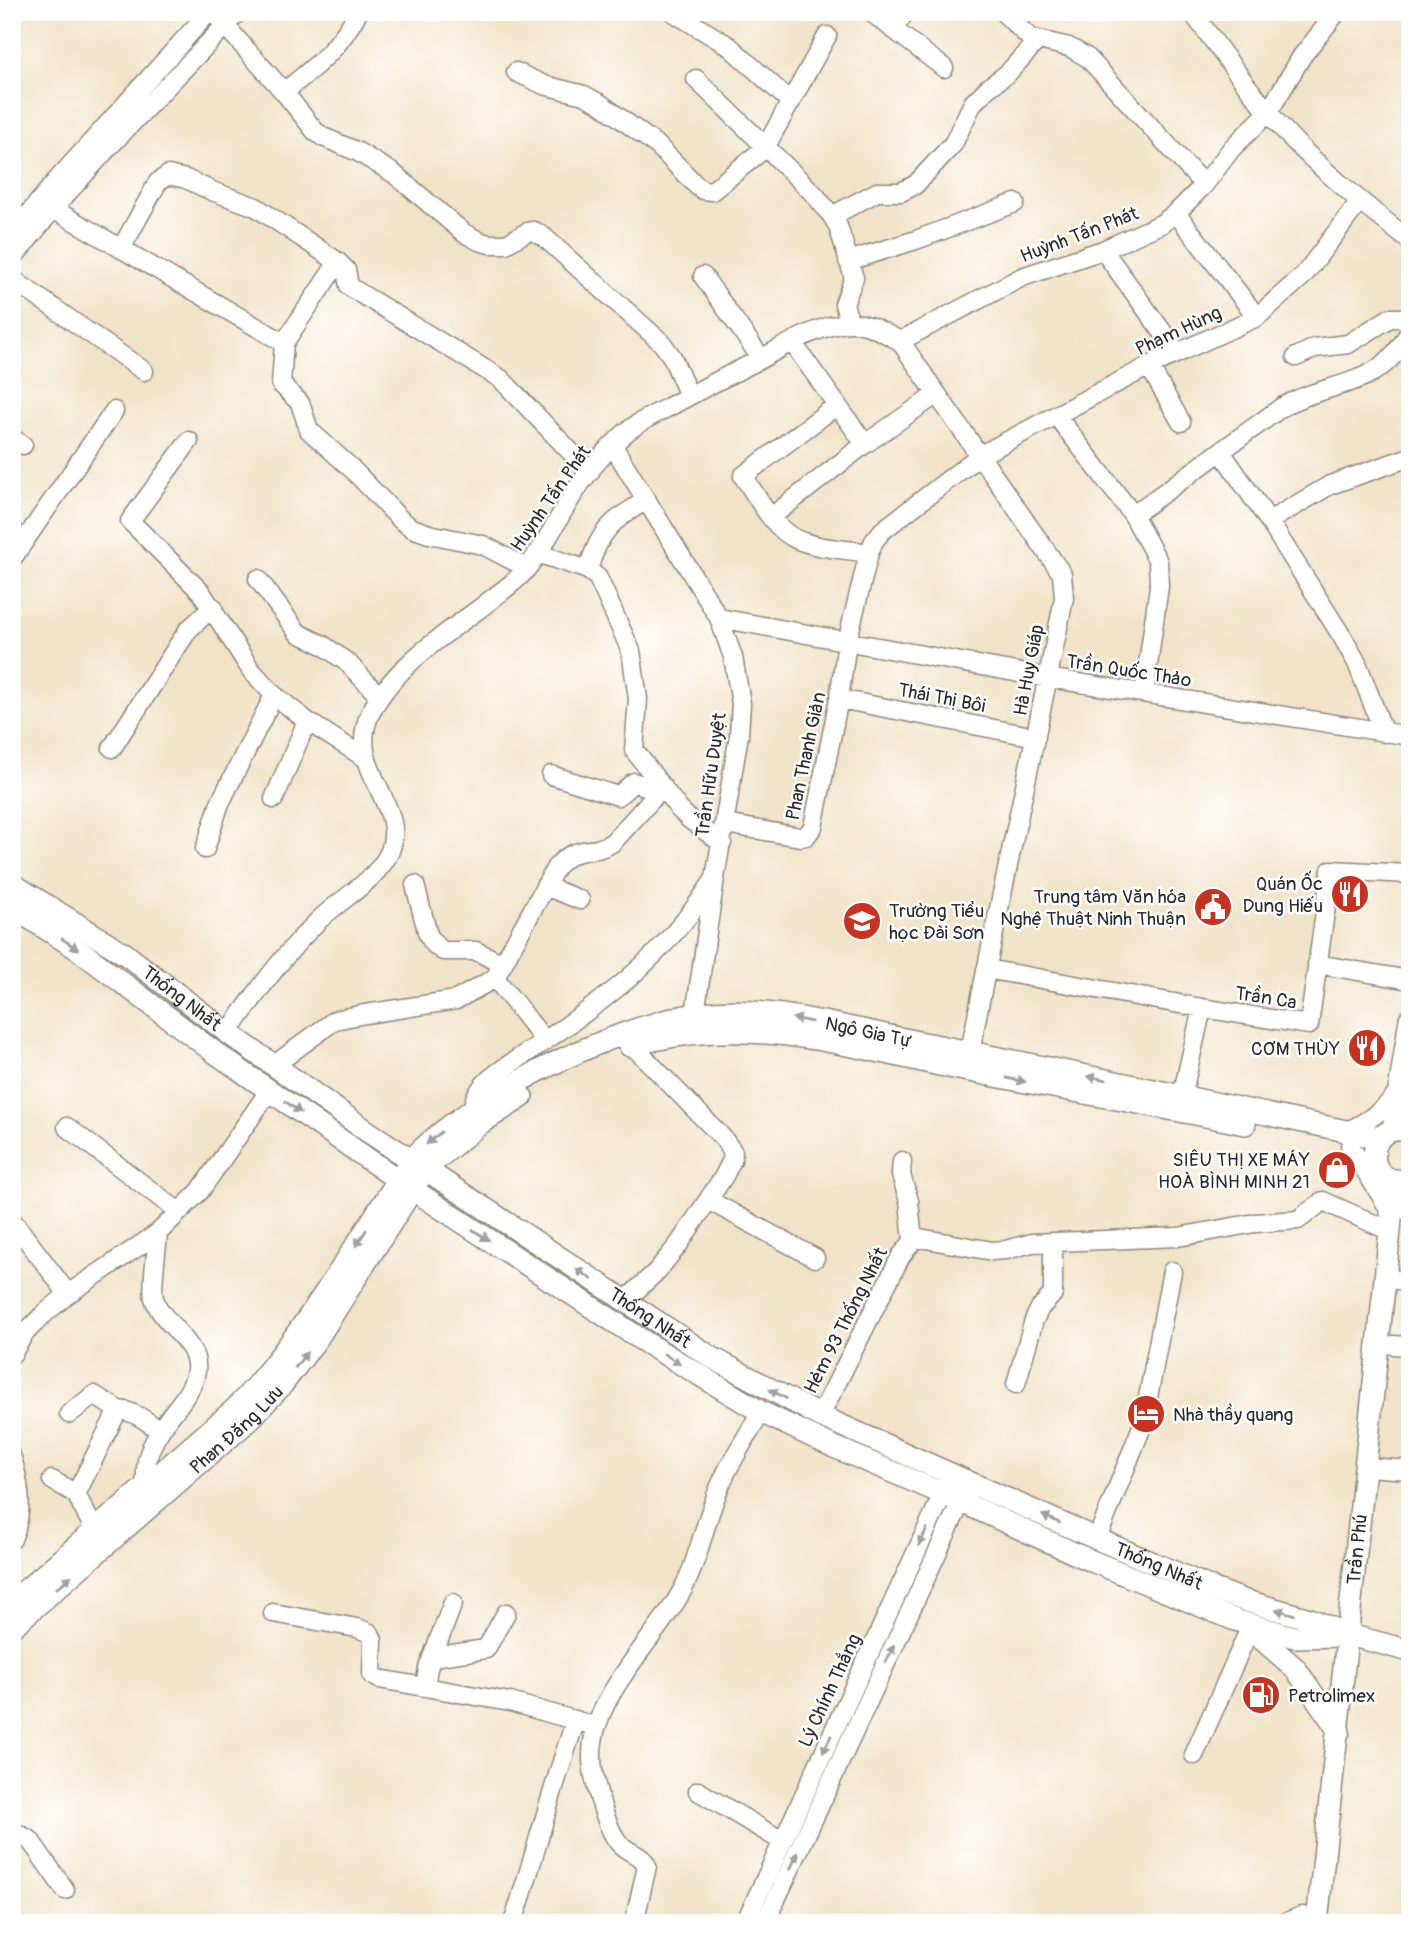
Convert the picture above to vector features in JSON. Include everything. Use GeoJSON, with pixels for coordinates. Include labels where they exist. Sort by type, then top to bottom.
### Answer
{"type":"FeatureCollection","features":[{"type":"Feature","properties":{"kind":"main road","name":"Thống Nhất"},"geometry":{"type":"LineString","coordinates":[[12,884],[125,954],[273,1066],[711,1357],[1087,1559],[1243,1624],[1294,1637],[1354,1636]]}},
{"type":"Feature","properties":{"kind":"main road","name":"Thống Nhất"},"geometry":{"type":"LineString","coordinates":[[12,907],[79,950],[214,1052],[405,1185],[648,1344],[761,1412],[808,1435],[1097,1539],[1243,1600],[1410,1651]]}},
{"type":"Feature","properties":{"kind":"main road"},"geometry":{"type":"LineString","coordinates":[[1389,1138],[1410,1019]]}},
{"type":"Feature","properties":{"kind":"main road","name":"Ngô Gia Tự"},"geometry":{"type":"LineString","coordinates":[[419,1164],[510,1103],[602,1056],[694,1023]]}},
{"type":"Feature","properties":{"kind":"main road","name":"Ngô Gia Tự"},"geometry":{"type":"LineString","coordinates":[[405,1185],[432,1138],[473,1109],[601,1042],[634,1030],[694,1023],[816,1038],[846,1037],[1348,1138],[1389,1138]]}},
{"type":"Feature","properties":{"kind":"main road"},"geometry":{"type":"LineString","coordinates":[[214,1052],[228,1033]]}},
{"type":"Feature","properties":{"kind":"main road","name":"Trần Phú"},"geometry":{"type":"LineString","coordinates":[[1372,1467],[1401,1345],[1399,1215],[1387,1178],[1376,1166],[1389,1138]]}},
{"type":"Feature","properties":{"kind":"main road"},"geometry":{"type":"LineString","coordinates":[[1387,1178],[1401,1181],[1410,1178]]}},
{"type":"Feature","properties":{"kind":"main road","name":"Phan Đăng Lưu"},"geometry":{"type":"LineString","coordinates":[[12,1627],[100,1538],[144,1487],[236,1408],[268,1374],[405,1185]]}},
{"type":"Feature","properties":{"kind":"main road","name":"Phan Đăng Lưu"},"geometry":{"type":"LineString","coordinates":[[12,1602],[100,1538],[249,1420],[282,1385],[317,1339],[405,1185]]}},
{"type":"Feature","properties":{"kind":"main road","name":"Trần Phú"},"geometry":{"type":"LineString","coordinates":[[1399,1215],[1410,1186]]}},
{"type":"Feature","properties":{"kind":"main road","name":"Trần Phú"},"geometry":{"type":"LineString","coordinates":[[1321,1921],[1372,1467],[1398,1280]]}},
{"type":"Feature","properties":{"kind":"main road"},"geometry":{"type":"LineString","coordinates":[[648,1344],[662,1325]]}},
{"type":"Feature","properties":{"kind":"main road"},"geometry":{"type":"LineString","coordinates":[[808,1435],[820,1416]]}},
{"type":"Feature","properties":{"kind":"main road"},"geometry":{"type":"LineString","coordinates":[[1087,1559],[1097,1539]]}},
{"type":"Feature","properties":{"kind":"main road"},"geometry":{"type":"LineString","coordinates":[[1243,1600],[1243,1624],[1295,1668],[1339,1731]]}},
{"type":"Feature","properties":{"kind":"main road","name":"Trần Phú"},"geometry":{"type":"LineString","coordinates":[[1321,1921],[1339,1731],[1354,1636]]}},
{"type":"Feature","properties":{"kind":"street"},"geometry":{"type":"LineString","coordinates":[[12,234],[57,180],[217,18],[238,12]]}},
{"type":"Feature","properties":{"kind":"street"},"geometry":{"type":"LineString","coordinates":[[284,92],[329,55],[347,34],[359,12]]}},
{"type":"Feature","properties":{"kind":"street"},"geometry":{"type":"LineString","coordinates":[[673,12],[729,46],[791,102]]}},
{"type":"Feature","properties":{"kind":"street"},"geometry":{"type":"LineString","coordinates":[[871,12],[944,68]]}},
{"type":"Feature","properties":{"kind":"street"},"geometry":{"type":"LineString","coordinates":[[892,29],[906,12]]}},
{"type":"Feature","properties":{"kind":"street"},"geometry":{"type":"LineString","coordinates":[[1192,12],[1268,113],[1297,144],[1360,201],[1410,241]]}},
{"type":"Feature","properties":{"kind":"street","name":"Huỳnh Tấn Phát"},"geometry":{"type":"LineString","coordinates":[[900,341],[1022,277],[1103,250],[1161,224],[1176,213],[1204,185],[1232,148],[1268,113],[1303,56],[1337,12]]}},
{"type":"Feature","properties":{"kind":"street"},"geometry":{"type":"LineString","coordinates":[[1008,14],[1022,32],[1037,41],[1069,47],[1088,58],[1204,185]]}},
{"type":"Feature","properties":{"kind":"street"},"geometry":{"type":"LineString","coordinates":[[217,18],[284,92],[315,131],[393,173],[464,233],[479,241],[506,244],[527,232],[539,233],[662,343],[673,357],[689,396]]}},
{"type":"Feature","properties":{"kind":"street"},"geometry":{"type":"LineString","coordinates":[[12,259],[217,18]]}},
{"type":"Feature","properties":{"kind":"street"},"geometry":{"type":"LineString","coordinates":[[516,72],[544,85],[584,95],[601,104],[658,146],[697,186],[712,191],[765,148],[827,36]]}},
{"type":"Feature","properties":{"kind":"street"},"geometry":{"type":"LineString","coordinates":[[832,216],[877,192],[901,192],[915,185],[953,144],[973,103],[1014,67],[1037,41]]}},
{"type":"Feature","properties":{"kind":"street"},"geometry":{"type":"LineString","coordinates":[[696,79],[814,194],[832,216],[838,226],[854,278],[844,304],[850,323],[871,326],[900,341]]}},
{"type":"Feature","properties":{"kind":"street"},"geometry":{"type":"LineString","coordinates":[[121,249],[163,177],[174,175],[257,207],[338,261],[346,270],[349,286],[353,289],[501,379],[590,472]]}},
{"type":"Feature","properties":{"kind":"street","name":"Phạm Hùng"},"geometry":{"type":"LineString","coordinates":[[869,553],[882,531],[979,456],[1149,366],[1257,317],[1304,275],[1360,201]]}},
{"type":"Feature","properties":{"kind":"street"},"geometry":{"type":"LineString","coordinates":[[848,261],[915,240],[1015,203]]}},
{"type":"Feature","properties":{"kind":"street"},"geometry":{"type":"LineString","coordinates":[[53,209],[284,343]]}},
{"type":"Feature","properties":{"kind":"street"},"geometry":{"type":"LineString","coordinates":[[1176,213],[1257,317]]}},
{"type":"Feature","properties":{"kind":"street"},"geometry":{"type":"LineString","coordinates":[[1103,250],[1178,353]]}},
{"type":"Feature","properties":{"kind":"street"},"geometry":{"type":"LineString","coordinates":[[338,261],[284,343],[281,384],[300,403],[309,429],[412,528],[483,545],[532,561],[588,570],[598,579],[631,651],[638,699],[634,750],[661,789],[689,819],[722,843]]}},
{"type":"Feature","properties":{"kind":"street"},"geometry":{"type":"LineString","coordinates":[[704,276],[761,358]]}},
{"type":"Feature","properties":{"kind":"street"},"geometry":{"type":"LineString","coordinates":[[12,279],[144,372]]}},
{"type":"Feature","properties":{"kind":"street"},"geometry":{"type":"LineString","coordinates":[[1296,357],[1315,348],[1348,344],[1390,318],[1410,318]]}},
{"type":"Feature","properties":{"kind":"street","name":"Huỳnh Tấn Phát"},"geometry":{"type":"LineString","coordinates":[[228,1033],[271,972],[297,942],[325,914],[363,884],[387,857],[393,843],[393,823],[365,758],[364,734],[369,716],[380,697],[397,677],[437,641],[510,585],[532,561],[590,472],[635,426],[792,342],[830,327],[850,323]]}},
{"type":"Feature","properties":{"kind":"street"},"geometry":{"type":"LineString","coordinates":[[1133,516],[1298,398],[1355,382],[1372,373],[1388,361],[1410,331]]}},
{"type":"Feature","properties":{"kind":"street","name":"Hà Huy Giáp"},"geometry":{"type":"LineString","coordinates":[[900,341],[1062,574],[1064,598],[969,1061]]}},
{"type":"Feature","properties":{"kind":"street"},"geometry":{"type":"LineString","coordinates":[[792,342],[865,444]]}},
{"type":"Feature","properties":{"kind":"street"},"geometry":{"type":"LineString","coordinates":[[1149,366],[1181,422]]}},
{"type":"Feature","properties":{"kind":"street"},"geometry":{"type":"LineString","coordinates":[[771,517],[865,444],[937,394]]}},
{"type":"Feature","properties":{"kind":"street"},"geometry":{"type":"LineString","coordinates":[[837,405],[743,476],[771,517],[783,531],[794,538],[869,553]]}},
{"type":"Feature","properties":{"kind":"street"},"geometry":{"type":"LineString","coordinates":[[12,559],[114,411]]}},
{"type":"Feature","properties":{"kind":"street"},"geometry":{"type":"LineString","coordinates":[[1056,415],[1133,516],[1158,561],[1159,586],[1144,693]]}},
{"type":"Feature","properties":{"kind":"street"},"geometry":{"type":"LineString","coordinates":[[190,441],[130,521],[201,592],[251,670],[274,695],[307,721],[365,758]]}},
{"type":"Feature","properties":{"kind":"street","name":"Trần Hữu Duyệt"},"geometry":{"type":"LineString","coordinates":[[613,446],[719,618],[733,657],[741,703],[739,735],[694,1023]]}},
{"type":"Feature","properties":{"kind":"street"},"geometry":{"type":"LineString","coordinates":[[1222,453],[1269,521],[1352,655],[1384,733]]}},
{"type":"Feature","properties":{"kind":"street"},"geometry":{"type":"LineString","coordinates":[[1269,521],[1330,485],[1410,457]]}},
{"type":"Feature","properties":{"kind":"street"},"geometry":{"type":"LineString","coordinates":[[588,570],[594,548],[602,534],[622,514],[647,500]]}},
{"type":"Feature","properties":{"kind":"street","name":"Phan Thanh Giản"},"geometry":{"type":"LineString","coordinates":[[725,824],[800,837],[810,832],[839,699],[847,642],[869,553]]}},
{"type":"Feature","properties":{"kind":"street"},"geometry":{"type":"LineString","coordinates":[[258,579],[298,633],[340,656],[380,697]]}},
{"type":"Feature","properties":{"kind":"street"},"geometry":{"type":"LineString","coordinates":[[112,748],[188,630],[213,607]]}},
{"type":"Feature","properties":{"kind":"street","name":"Trần Quốc Thảo"},"geometry":{"type":"LineString","coordinates":[[719,618],[1048,678],[1410,736]]}},
{"type":"Feature","properties":{"kind":"street"},"geometry":{"type":"LineString","coordinates":[[205,849],[220,803],[274,695]]}},
{"type":"Feature","properties":{"kind":"street","name":"Thái Thị Bôi"},"geometry":{"type":"LineString","coordinates":[[839,699],[1036,737]]}},
{"type":"Feature","properties":{"kind":"street"},"geometry":{"type":"LineString","coordinates":[[274,799],[307,721]]}},
{"type":"Feature","properties":{"kind":"street"},"geometry":{"type":"LineString","coordinates":[[551,775],[618,796],[634,782],[661,789]]}},
{"type":"Feature","properties":{"kind":"street"},"geometry":{"type":"LineString","coordinates":[[273,1066],[335,1020],[456,1000],[499,971],[556,867],[567,855],[606,846],[618,838],[661,789]]}},
{"type":"Feature","properties":{"kind":"street","name":"Trần Ca"},"geometry":{"type":"LineString","coordinates":[[986,970],[1309,1025],[1331,870],[1410,874]]}},
{"type":"Feature","properties":{"kind":"street"},"geometry":{"type":"LineString","coordinates":[[473,1109],[474,1101],[485,1084],[584,1016],[657,954],[686,920],[715,878]]}},
{"type":"Feature","properties":{"kind":"street"},"geometry":{"type":"LineString","coordinates":[[415,885],[428,935],[438,949],[476,951],[499,971],[545,1041]]}},
{"type":"Feature","properties":{"kind":"street"},"geometry":{"type":"LineString","coordinates":[[545,886],[580,901]]}},
{"type":"Feature","properties":{"kind":"street"},"geometry":{"type":"LineString","coordinates":[[1317,964],[1410,980]]}},
{"type":"Feature","properties":{"kind":"street"},"geometry":{"type":"LineString","coordinates":[[1181,1103],[1202,1008]]}},
{"type":"Feature","properties":{"kind":"street"},"geometry":{"type":"LineString","coordinates":[[625,1301],[657,1271],[679,1244],[732,1160],[733,1152],[722,1137],[632,1045]]}},
{"type":"Feature","properties":{"kind":"street"},"geometry":{"type":"LineString","coordinates":[[12,1354],[24,1334],[68,1294],[158,1233],[200,1191],[269,1091]]}},
{"type":"Feature","properties":{"kind":"street"},"geometry":{"type":"LineString","coordinates":[[1399,1091],[1348,1138],[1399,1215]]}},
{"type":"Feature","properties":{"kind":"street"},"geometry":{"type":"LineString","coordinates":[[67,1126],[179,1212]]}},
{"type":"Feature","properties":{"kind":"street"},"geometry":{"type":"LineString","coordinates":[[902,1161],[901,1175],[909,1201],[913,1241]]}},
{"type":"Feature","properties":{"kind":"street"},"geometry":{"type":"LineString","coordinates":[[708,1200],[815,1258]]}},
{"type":"Feature","properties":{"kind":"street","name":"Hẻm 93 Thống Nhất"},"geometry":{"type":"LineString","coordinates":[[820,1416],[901,1256],[913,1241],[920,1238],[992,1251],[1032,1242],[1178,1237],[1255,1223],[1290,1221],[1304,1216],[1323,1201],[1399,1215]]}},
{"type":"Feature","properties":{"kind":"street"},"geometry":{"type":"LineString","coordinates":[[12,1220],[68,1294]]}},
{"type":"Feature","properties":{"kind":"street"},"geometry":{"type":"LineString","coordinates":[[144,1487],[147,1460],[160,1431],[175,1412],[196,1373],[196,1361],[189,1347],[163,1316],[154,1300],[152,1289],[158,1233]]}},
{"type":"Feature","properties":{"kind":"street"},"geometry":{"type":"LineString","coordinates":[[1016,1384],[1034,1320],[1040,1308],[1054,1294],[1053,1242]]}},
{"type":"Feature","properties":{"kind":"street"},"geometry":{"type":"LineString","coordinates":[[1097,1539],[1143,1424],[1172,1270]]}},
{"type":"Feature","properties":{"kind":"street"},"geometry":{"type":"LineString","coordinates":[[69,1414],[94,1395],[118,1410],[123,1409],[145,1420],[160,1431]]}},
{"type":"Feature","properties":{"kind":"street"},"geometry":{"type":"LineString","coordinates":[[76,1494],[118,1410]]}},
{"type":"Feature","properties":{"kind":"street"},"geometry":{"type":"LineString","coordinates":[[634,1923],[647,1866],[645,1860],[623,1848],[611,1831],[594,1776],[592,1758],[596,1726],[633,1659],[680,1595],[721,1483],[761,1412]]}},
{"type":"Feature","properties":{"kind":"street"},"geometry":{"type":"LineString","coordinates":[[12,1458],[18,1478],[20,1507],[18,1527],[12,1539]]}},
{"type":"Feature","properties":{"kind":"street"},"geometry":{"type":"LineString","coordinates":[[1372,1467],[1410,1470]]}},
{"type":"Feature","properties":{"kind":"street"},"geometry":{"type":"LineString","coordinates":[[52,1480],[76,1494],[100,1538]]}},
{"type":"Feature","properties":{"kind":"street","name":"Lý Chính Thắng"},"geometry":{"type":"LineString","coordinates":[[745,1923],[843,1710],[956,1488]]}},
{"type":"Feature","properties":{"kind":"street","name":"Lý Chính Thắng"},"geometry":{"type":"LineString","coordinates":[[765,1923],[860,1718],[956,1488]]}},
{"type":"Feature","properties":{"kind":"street"},"geometry":{"type":"LineString","coordinates":[[425,1687],[428,1668],[453,1603]]}},
{"type":"Feature","properties":{"kind":"street"},"geometry":{"type":"LineString","coordinates":[[274,1613],[366,1631],[372,1636],[372,1670],[375,1678],[510,1702],[596,1726]]}},
{"type":"Feature","properties":{"kind":"street"},"geometry":{"type":"LineString","coordinates":[[432,1657],[486,1649],[506,1613]]}},
{"type":"Feature","properties":{"kind":"street"},"geometry":{"type":"LineString","coordinates":[[1194,1755],[1243,1624]]}},
{"type":"Feature","properties":{"kind":"street"},"geometry":{"type":"LineString","coordinates":[[843,1710],[860,1718]]}},
{"type":"Feature","properties":{"kind":"street"},"geometry":{"type":"LineString","coordinates":[[513,1923],[544,1827],[558,1769],[576,1720]]}},
{"type":"Feature","properties":{"kind":"street"},"geometry":{"type":"LineString","coordinates":[[698,1791],[782,1841]]}},
{"type":"Feature","properties":{"kind":"street"},"geometry":{"type":"LineString","coordinates":[[12,1831],[30,1840],[65,1890]]}},
{"type":"Feature","properties":{"kind":"street"},"geometry":{"type":"LineString","coordinates":[[1284,1923],[1302,1916],[1321,1921]]}},
{"type":"Feature","properties":{"kind":"waterway"},"geometry":{"type":"LineString","coordinates":[[152,89],[223,13]]}},
{"type":"Feature","properties":{"kind":"place","name":"Quán Ốc Dung Hiếu"},"geometry":{"type":"Point","coordinates":[1350,894]}},
{"type":"Feature","properties":{"kind":"place","name":"Trung tâm Văn hóa Nghệ Thuật Ninh Thuận"},"geometry":{"type":"Point","coordinates":[1213,907]}},
{"type":"Feature","properties":{"kind":"place","name":"Trường Tiểu học Đài Sơn"},"geometry":{"type":"Point","coordinates":[862,921]}},
{"type":"Feature","properties":{"kind":"place","name":"CƠM THÙY"},"geometry":{"type":"Point","coordinates":[1367,1048]}},
{"type":"Feature","properties":{"kind":"place","name":"SIÊU THỊ XE MÁY HOÀ BÌNH MINH 21"},"geometry":{"type":"Point","coordinates":[1337,1170]}},
{"type":"Feature","properties":{"kind":"place","name":"Nhà thầy quang"},"geometry":{"type":"Point","coordinates":[1146,1414]}},
{"type":"Feature","properties":{"kind":"place","name":"Petrolimex"},"geometry":{"type":"Point","coordinates":[1261,1695]}}]}
